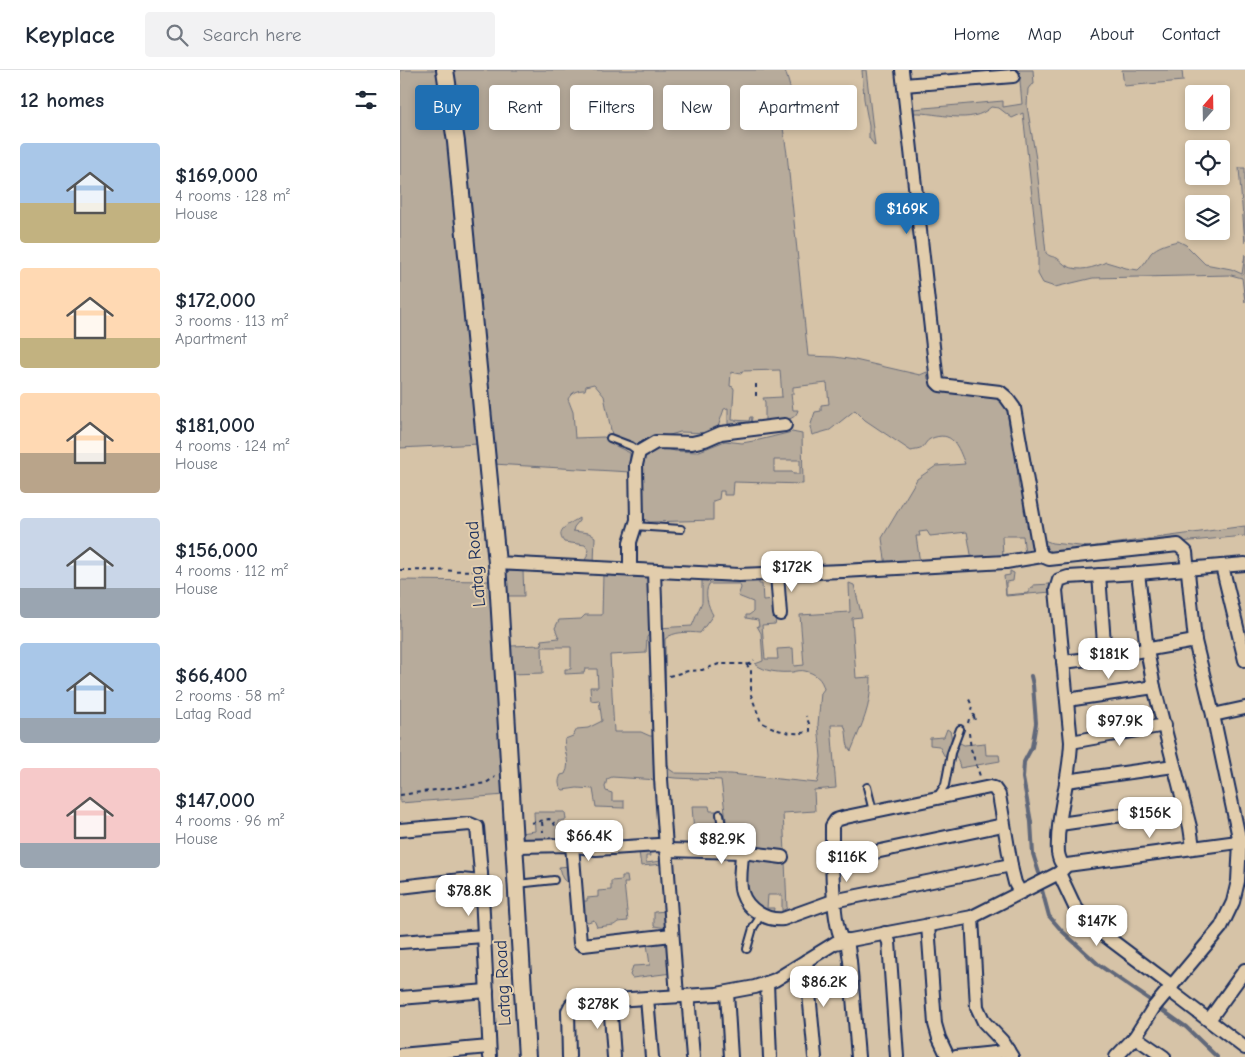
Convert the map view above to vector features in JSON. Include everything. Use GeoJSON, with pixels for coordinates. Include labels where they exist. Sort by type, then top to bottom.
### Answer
{"type":"FeatureCollection","features":[{"type":"Feature","properties":{"kind":"street","name":"Latag Road"},"geometry":{"type":"LineString","coordinates":[[446,70],[456,142],[497,567],[527,1057]]}},
{"type":"Feature","properties":{"kind":"street"},"geometry":{"type":"LineString","coordinates":[[902,70],[937,382],[940,385],[1000,392],[1014,408],[1042,556]]}},
{"type":"Feature","properties":{"kind":"street"},"geometry":{"type":"LineString","coordinates":[[904,85],[1013,76]]}},
{"type":"Feature","properties":{"kind":"street"},"geometry":{"type":"LineString","coordinates":[[630,570],[630,542],[637,520],[636,465],[639,452],[656,442],[692,443],[721,434],[785,425]]}},
{"type":"Feature","properties":{"kind":"street"},"geometry":{"type":"LineString","coordinates":[[497,567],[739,575],[777,574],[1006,562],[1042,556],[1049,559],[1178,545],[1186,552],[1195,641],[1243,841],[1238,880],[1228,914],[1214,938],[1154,1007],[1135,1037],[1116,1057]]}},
{"type":"Feature","properties":{"kind":"street"},"geometry":{"type":"LineString","coordinates":[[1244,1045],[1209,1020],[1095,928],[1075,907],[1058,852],[1071,742],[1056,590],[1059,580],[1068,577],[1187,570],[1245,564]]}},
{"type":"Feature","properties":{"kind":"street"},"geometry":{"type":"LineString","coordinates":[[1222,566],[1245,660]]}},
{"type":"Feature","properties":{"kind":"street"},"geometry":{"type":"LineString","coordinates":[[654,571],[660,770],[672,935],[693,1057]]}},
{"type":"Feature","properties":{"kind":"street"},"geometry":{"type":"LineString","coordinates":[[1138,573],[1147,650],[1154,687],[1190,827],[1193,847]]}},
{"type":"Feature","properties":{"kind":"street"},"geometry":{"type":"LineString","coordinates":[[777,574],[780,614]]}},
{"type":"Feature","properties":{"kind":"street"},"geometry":{"type":"LineString","coordinates":[[1099,575],[1105,657]]}},
{"type":"Feature","properties":{"kind":"street"},"geometry":{"type":"LineString","coordinates":[[1063,662],[1105,657],[1195,641]]}},
{"type":"Feature","properties":{"kind":"street"},"geometry":{"type":"LineString","coordinates":[[1067,700],[1154,687]]}},
{"type":"Feature","properties":{"kind":"street"},"geometry":{"type":"LineString","coordinates":[[1213,716],[1245,708]]}},
{"type":"Feature","properties":{"kind":"street"},"geometry":{"type":"LineString","coordinates":[[1071,742],[1164,725]]}},
{"type":"Feature","properties":{"kind":"street"},"geometry":{"type":"LineString","coordinates":[[1066,781],[1174,766]]}},
{"type":"Feature","properties":{"kind":"street"},"geometry":{"type":"LineString","coordinates":[[858,1057],[850,961],[845,940],[840,935],[833,901],[833,823],[846,816],[994,788],[999,795],[1011,865],[1015,883],[1020,892]]}},
{"type":"Feature","properties":{"kind":"street"},"geometry":{"type":"LineString","coordinates":[[1060,824],[1184,806]]}},
{"type":"Feature","properties":{"kind":"street"},"geometry":{"type":"LineString","coordinates":[[400,830],[470,824],[474,825],[478,831],[490,1052],[400,1054]]}},
{"type":"Feature","properties":{"kind":"street"},"geometry":{"type":"LineString","coordinates":[[833,861],[1003,825]]}},
{"type":"Feature","properties":{"kind":"street"},"geometry":{"type":"LineString","coordinates":[[569,1057],[568,1011],[571,1004],[584,1001],[727,993],[768,983],[825,948],[845,940],[972,917],[1062,870],[1193,847],[1243,841]]}},
{"type":"Feature","properties":{"kind":"street"},"geometry":{"type":"LineString","coordinates":[[572,845],[580,943],[583,945],[672,935]]}},
{"type":"Feature","properties":{"kind":"street"},"geometry":{"type":"LineString","coordinates":[[515,846],[572,845],[596,849],[658,845],[666,848],[742,852],[782,857]]}},
{"type":"Feature","properties":{"kind":"street"},"geometry":{"type":"LineString","coordinates":[[742,852],[740,886],[742,894],[761,915],[775,920],[783,919],[833,901],[1011,865]]}},
{"type":"Feature","properties":{"kind":"street"},"geometry":{"type":"LineString","coordinates":[[400,887],[461,880],[481,882]]}},
{"type":"Feature","properties":{"kind":"street"},"geometry":{"type":"LineString","coordinates":[[956,1057],[1010,1054],[1002,1041],[984,1022],[977,1007],[972,917]]}},
{"type":"Feature","properties":{"kind":"street"},"geometry":{"type":"LineString","coordinates":[[928,925],[935,1024],[948,1057]]}},
{"type":"Feature","properties":{"kind":"street"},"geometry":{"type":"LineString","coordinates":[[885,933],[889,942],[897,1057]]}},
{"type":"Feature","properties":{"kind":"street"},"geometry":{"type":"LineString","coordinates":[[400,942],[484,936]]}},
{"type":"Feature","properties":{"kind":"street"},"geometry":{"type":"LineString","coordinates":[[806,961],[814,1057]]}},
{"type":"Feature","properties":{"kind":"street"},"geometry":{"type":"LineString","coordinates":[[1209,1020],[1245,970]]}},
{"type":"Feature","properties":{"kind":"street"},"geometry":{"type":"LineString","coordinates":[[768,983],[770,1057]]}},
{"type":"Feature","properties":{"kind":"street"},"geometry":{"type":"LineString","coordinates":[[400,998],[487,991]]}},
{"type":"Feature","properties":{"kind":"street"},"geometry":{"type":"LineString","coordinates":[[727,993],[731,1057]]}},
{"type":"Feature","properties":{"kind":"street"},"geometry":{"type":"LineString","coordinates":[[647,998],[652,1057]]}},
{"type":"Feature","properties":{"kind":"street"},"geometry":{"type":"LineString","coordinates":[[610,1001],[614,1057]]}},
{"type":"Feature","properties":{"kind":"street"},"geometry":{"type":"LineString","coordinates":[[1135,1037],[1164,1057]]}},
{"type":"Feature","properties":{"kind":"lane"},"geometry":{"type":"LineString","coordinates":[[610,438],[631,446],[639,452]]}},
{"type":"Feature","properties":{"kind":"lane"},"geometry":{"type":"LineString","coordinates":[[634,526],[681,529]]}},
{"type":"Feature","properties":{"kind":"lane"},"geometry":{"type":"LineString","coordinates":[[936,798],[945,785],[952,753],[960,729]]}},
{"type":"Feature","properties":{"kind":"lane"},"geometry":{"type":"LineString","coordinates":[[867,787],[873,811]]}},
{"type":"Feature","properties":{"kind":"lane"},"geometry":{"type":"LineString","coordinates":[[720,814],[722,827],[721,852]]}},
{"type":"Feature","properties":{"kind":"lane"},"geometry":{"type":"LineString","coordinates":[[517,884],[554,880]]}},
{"type":"Feature","properties":{"kind":"lane"},"geometry":{"type":"LineString","coordinates":[[747,949],[753,928],[761,915]]}},
{"type":"Feature","properties":{"kind":"path"},"geometry":{"type":"LineString","coordinates":[[756,384],[754,396],[758,399]]}},
{"type":"Feature","properties":{"kind":"path"},"geometry":{"type":"LineString","coordinates":[[400,570],[497,567]]}},
{"type":"Feature","properties":{"kind":"path"},"geometry":{"type":"LineString","coordinates":[[657,679],[688,671],[702,670],[719,664],[751,664],[754,660]]}},
{"type":"Feature","properties":{"kind":"path"},"geometry":{"type":"LineString","coordinates":[[746,664],[751,670],[751,695],[761,722],[779,731],[804,734],[810,731],[806,716]]}},
{"type":"Feature","properties":{"kind":"path"},"geometry":{"type":"LineString","coordinates":[[968,697],[972,706],[970,711],[974,716],[975,722]]}},
{"type":"Feature","properties":{"kind":"path"},"geometry":{"type":"LineString","coordinates":[[974,716],[968,722],[971,749],[980,776],[990,788]]}},
{"type":"Feature","properties":{"kind":"path"},"geometry":{"type":"LineString","coordinates":[[400,795],[486,783],[498,776],[511,773]]}},
{"type":"Feature","properties":{"kind":"path"},"geometry":{"type":"LineString","coordinates":[[531,823],[549,820],[553,821],[556,828],[559,829]]}},
{"type":"Feature","properties":{"kind":"path"},"geometry":{"type":"LineString","coordinates":[[542,822],[544,838]]}},
{"type":"Feature","properties":{"kind":"shaded area"},"geometry":{"type":"Polygon","coordinates":[[[400,70],[439,70],[441,85],[415,85],[415,130],[448,130],[470,378],[479,444],[400,448],[400,70]]]}},
{"type":"Feature","properties":{"kind":"shaded area"},"geometry":{"type":"Polygon","coordinates":[[[453,70],[785,70],[789,85],[740,85],[740,130],[783,130],[808,356],[855,360],[920,375],[927,372],[928,379],[953,385],[1002,388],[1010,405],[1007,410],[1010,432],[1014,435],[1019,488],[1025,499],[1024,511],[1036,541],[1044,540],[1052,543],[1089,547],[1245,526],[1245,536],[1147,545],[1059,550],[1025,555],[1023,536],[1002,536],[1003,557],[972,560],[967,532],[930,536],[927,531],[919,532],[920,536],[916,536],[920,563],[886,566],[882,538],[917,479],[936,466],[965,464],[957,446],[954,441],[944,436],[929,440],[921,449],[911,451],[865,420],[855,410],[830,430],[812,435],[810,427],[815,412],[821,411],[821,405],[829,404],[827,383],[793,387],[793,394],[791,394],[793,410],[798,410],[796,414],[785,420],[765,421],[765,402],[763,398],[782,397],[780,370],[742,371],[741,374],[731,372],[730,386],[734,389],[732,420],[749,421],[750,417],[752,417],[751,426],[728,424],[728,408],[724,409],[717,430],[710,433],[680,432],[640,444],[635,444],[612,435],[604,396],[594,384],[586,386],[585,390],[573,393],[568,399],[573,412],[575,438],[604,437],[614,445],[630,453],[630,472],[493,464],[459,130],[479,130],[479,85],[455,85],[453,70]]]}},
{"type":"Feature","properties":{"kind":"shaded area"},"geometry":{"type":"Polygon","coordinates":[[[862,70],[866,70],[875,146],[869,138],[862,70]]]}},
{"type":"Feature","properties":{"kind":"shaded area"},"geometry":{"type":"Polygon","coordinates":[[[1019,70],[1033,70],[1034,84],[1028,89],[1027,106],[1036,159],[1046,253],[1057,258],[1067,266],[1076,269],[1097,266],[1106,262],[1138,270],[1156,248],[1178,241],[1186,245],[1205,264],[1231,269],[1242,274],[1245,254],[1245,302],[1242,278],[1231,275],[1093,278],[1055,287],[1043,283],[1038,274],[1038,252],[1023,113],[1012,118],[999,108],[991,107],[983,113],[974,116],[954,117],[914,113],[913,109],[1003,101],[1003,107],[1022,104],[1019,70]]]}},
{"type":"Feature","properties":{"kind":"shaded area"},"geometry":{"type":"Polygon","coordinates":[[[1122,70],[1182,70],[1183,81],[1124,86],[1122,70]]]}},
{"type":"Feature","properties":{"kind":"shaded area"},"geometry":{"type":"Polygon","coordinates":[[[1239,168],[1245,168],[1245,243],[1239,168]]]}},
{"type":"Feature","properties":{"kind":"shaded area"},"geometry":{"type":"Polygon","coordinates":[[[792,432],[802,434],[803,484],[734,482],[733,495],[724,495],[724,491],[720,491],[719,499],[713,501],[713,520],[650,522],[644,519],[639,471],[643,456],[657,449],[664,448],[675,451],[697,452],[725,441],[742,443],[792,432]],[[774,460],[774,472],[800,474],[800,460],[774,460]]]}},
{"type":"Feature","properties":{"kind":"shaded area"},"geometry":{"type":"Polygon","coordinates":[[[579,518],[573,531],[589,533],[595,537],[594,563],[583,565],[588,549],[585,545],[564,542],[561,537],[564,527],[579,518]]]}},
{"type":"Feature","properties":{"kind":"shaded area"},"geometry":{"type":"Polygon","coordinates":[[[506,571],[523,571],[524,596],[507,596],[506,571]]]}},
{"type":"Feature","properties":{"kind":"shaded area"},"geometry":{"type":"Polygon","coordinates":[[[1010,571],[1014,573],[1013,581],[1006,582],[1006,595],[1029,593],[1029,589],[1033,588],[1033,585],[1051,584],[1051,592],[1006,596],[1004,576],[1010,575],[1010,571]]]}},
{"type":"Feature","properties":{"kind":"shaded area"},"geometry":{"type":"Polygon","coordinates":[[[603,574],[646,576],[648,578],[651,632],[647,637],[646,653],[610,655],[614,732],[641,732],[655,736],[658,780],[612,777],[607,779],[606,791],[612,793],[612,801],[624,801],[624,808],[596,807],[593,789],[577,788],[563,790],[559,783],[561,775],[565,774],[568,765],[565,739],[573,736],[577,729],[588,728],[602,721],[599,700],[591,701],[590,687],[598,687],[597,669],[585,669],[584,673],[565,674],[565,669],[571,669],[571,647],[542,647],[543,673],[511,674],[510,646],[542,645],[541,640],[559,638],[555,628],[559,620],[581,619],[585,615],[602,615],[603,574]]]}},
{"type":"Feature","properties":{"kind":"shaded area"},"geometry":{"type":"Polygon","coordinates":[[[702,576],[759,578],[759,584],[762,584],[763,601],[776,600],[777,617],[775,624],[762,625],[765,659],[778,659],[777,649],[793,648],[794,666],[804,665],[800,615],[850,612],[849,583],[854,585],[862,617],[852,618],[856,678],[871,677],[868,707],[851,751],[848,746],[844,725],[831,725],[836,788],[814,790],[815,811],[783,813],[785,853],[725,848],[726,820],[721,780],[675,778],[667,777],[664,774],[657,628],[692,626],[702,602],[702,576]],[[709,584],[707,600],[713,615],[700,633],[677,633],[665,639],[666,759],[669,769],[675,773],[731,774],[817,783],[821,757],[818,724],[821,693],[824,689],[822,682],[818,677],[809,672],[773,671],[763,669],[755,664],[763,661],[761,633],[757,626],[759,626],[758,620],[746,618],[746,615],[753,612],[753,602],[738,596],[741,588],[740,584],[709,584]]]}},
{"type":"Feature","properties":{"kind":"shaded area"},"geometry":{"type":"Polygon","coordinates":[[[400,580],[491,581],[505,795],[400,803],[400,580]]]}},
{"type":"Feature","properties":{"kind":"shaded area"},"geometry":{"type":"Polygon","coordinates":[[[947,729],[951,734],[951,741],[947,757],[945,757],[939,746],[930,745],[930,738],[944,737],[947,729]]]}},
{"type":"Feature","properties":{"kind":"shaded area"},"geometry":{"type":"Polygon","coordinates":[[[960,743],[964,745],[985,743],[986,755],[999,755],[1000,761],[960,768],[954,750],[960,743]]]}},
{"type":"Feature","properties":{"kind":"shaded area"},"geometry":{"type":"Polygon","coordinates":[[[692,806],[709,806],[710,811],[716,811],[719,828],[715,845],[695,846],[692,806]]]}},
{"type":"Feature","properties":{"kind":"shaded area"},"geometry":{"type":"Polygon","coordinates":[[[534,812],[565,812],[566,820],[558,821],[559,833],[567,832],[567,840],[522,843],[521,833],[535,831],[534,812]]]}},
{"type":"Feature","properties":{"kind":"shaded area"},"geometry":{"type":"Polygon","coordinates":[[[649,850],[650,856],[646,856],[646,863],[661,861],[659,854],[662,853],[663,864],[641,866],[639,852],[649,850]]]}},
{"type":"Feature","properties":{"kind":"shaded area"},"geometry":{"type":"Polygon","coordinates":[[[745,856],[785,861],[787,908],[782,911],[782,895],[768,895],[767,908],[774,908],[773,916],[767,915],[746,892],[745,856]]]}},
{"type":"Feature","properties":{"kind":"shaded area"},"geometry":{"type":"Polygon","coordinates":[[[570,866],[572,883],[564,880],[559,867],[570,866]]]}},
{"type":"Feature","properties":{"kind":"shaded area"},"geometry":{"type":"Polygon","coordinates":[[[622,876],[627,876],[628,883],[624,883],[628,921],[597,927],[594,920],[588,922],[584,920],[579,901],[587,901],[587,898],[598,897],[598,891],[611,890],[611,881],[622,880],[622,876]]]}},
{"type":"Feature","properties":{"kind":"shaded area"},"geometry":{"type":"Polygon","coordinates":[[[668,911],[667,928],[654,926],[654,912],[668,911]]]}},
{"type":"Feature","properties":{"kind":"shaded area"},"geometry":{"type":"Polygon","coordinates":[[[668,941],[672,973],[632,978],[630,975],[633,966],[650,965],[647,944],[668,941]]]}},
{"type":"Feature","properties":{"kind":"waterway"},"geometry":{"type":"LineString","coordinates":[[1031,676],[1036,723],[1032,747],[1024,762],[1023,778],[1031,822],[1033,854],[1039,873]]}},
{"type":"Feature","properties":{"kind":"waterway"},"geometry":{"type":"LineString","coordinates":[[1042,890],[1049,916],[1062,931],[1099,965],[1150,1000]]}},
{"type":"Feature","properties":{"kind":"waterway"},"geometry":{"type":"LineString","coordinates":[[1162,1010],[1186,1027],[1217,1057]]}}]}
